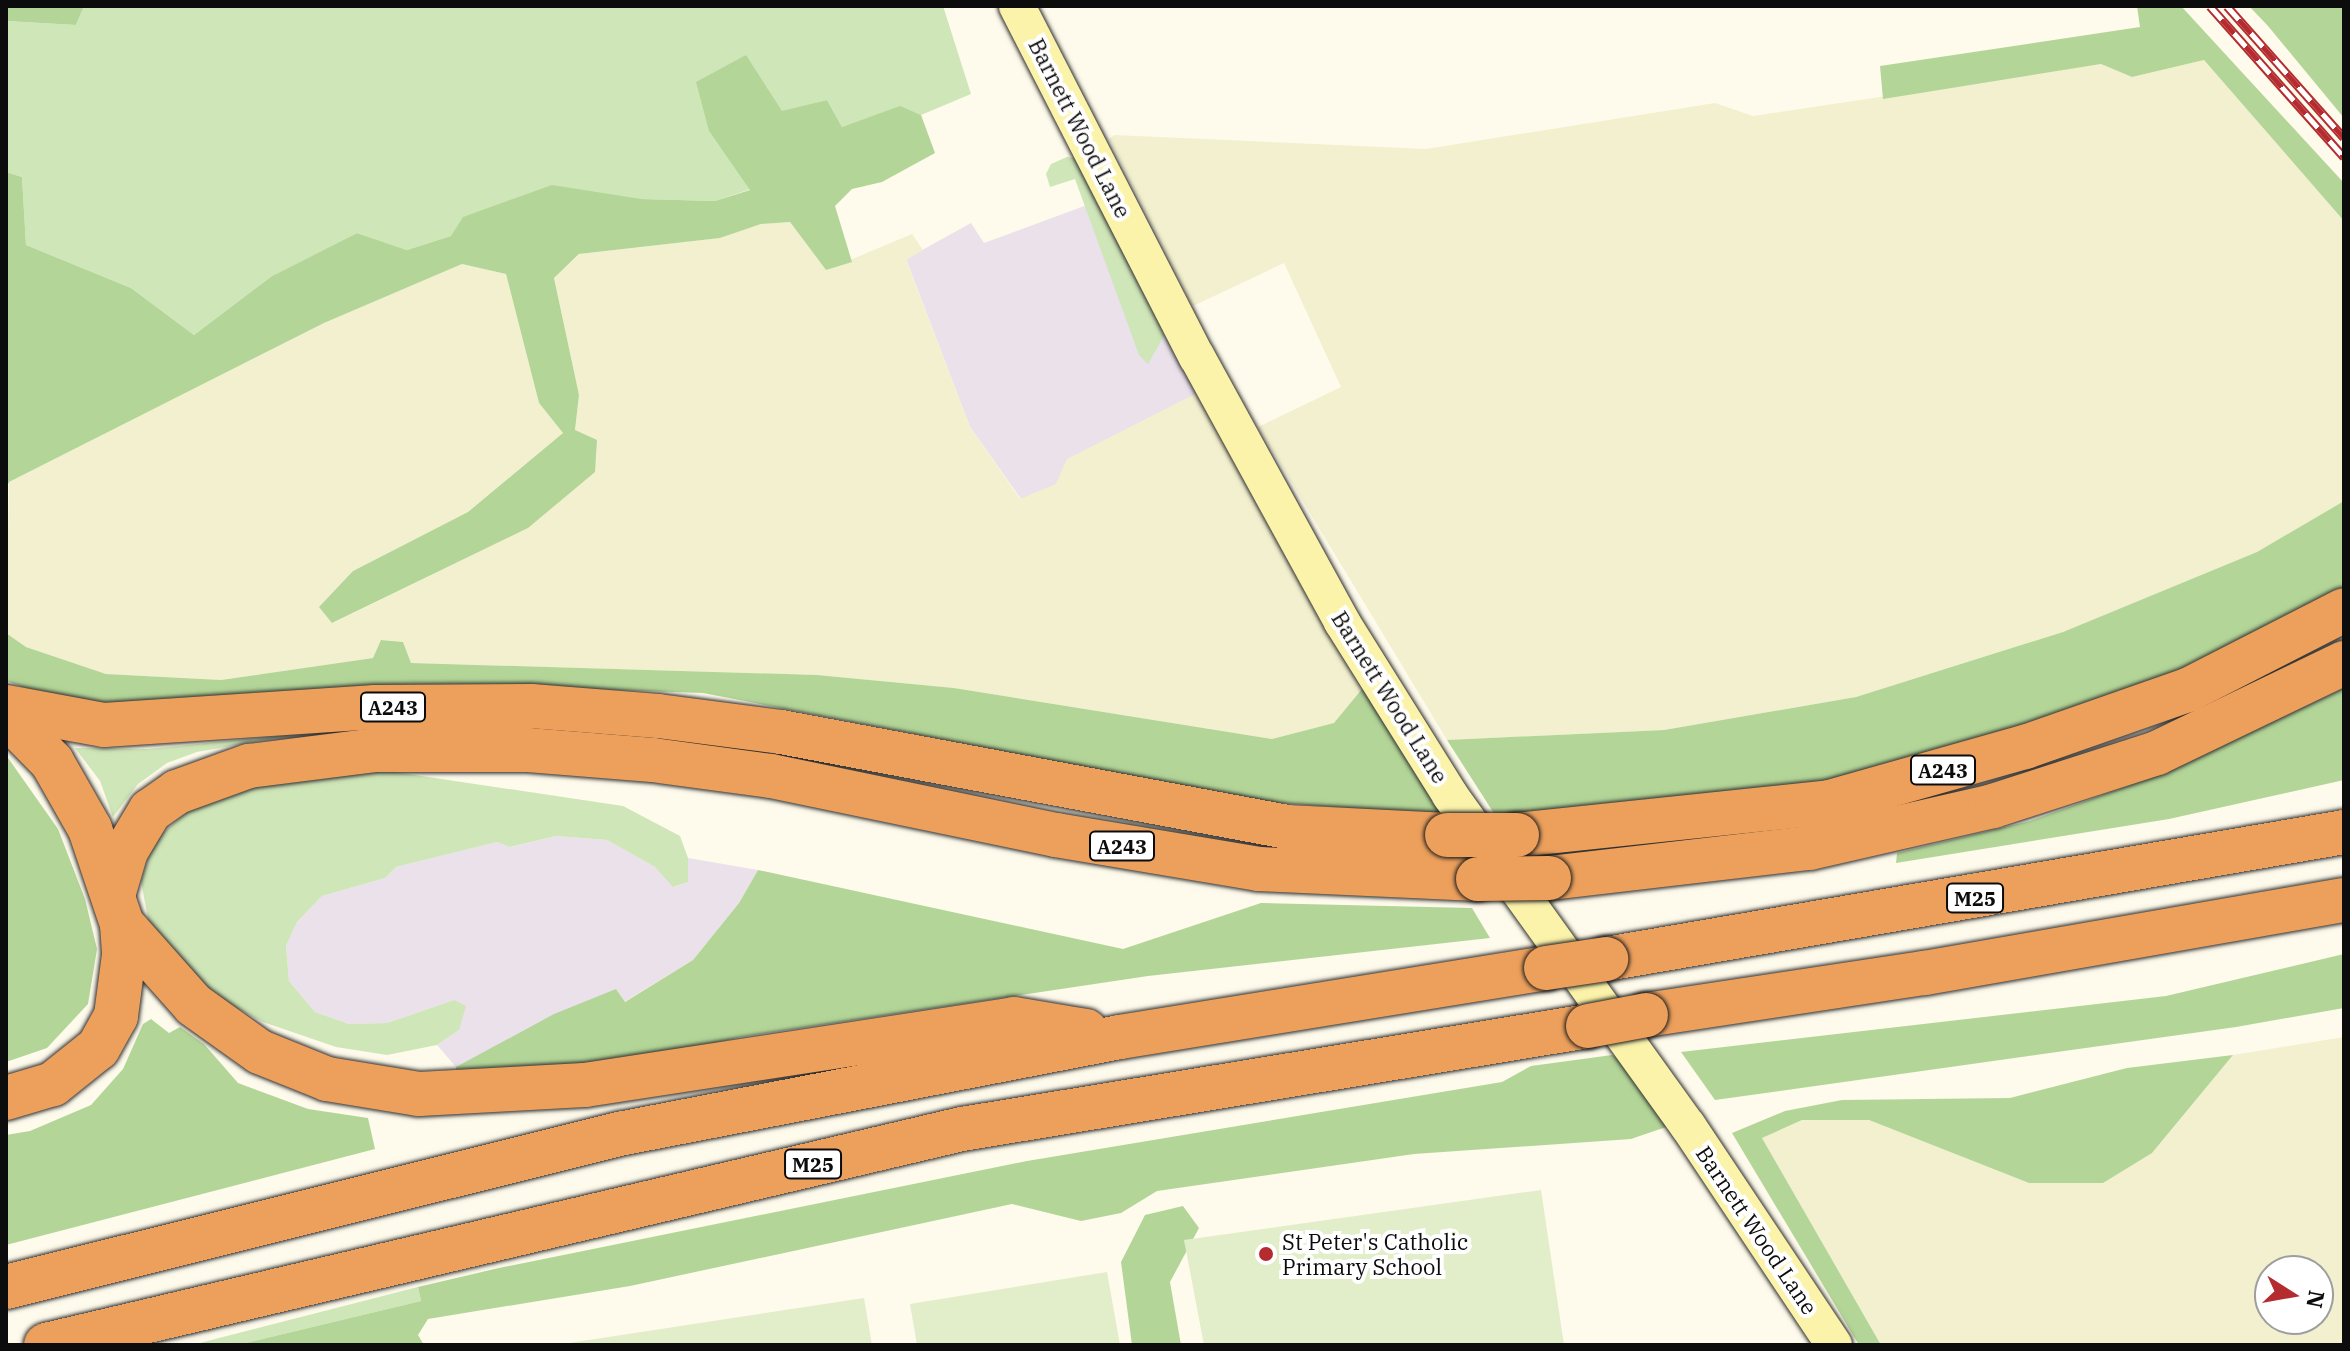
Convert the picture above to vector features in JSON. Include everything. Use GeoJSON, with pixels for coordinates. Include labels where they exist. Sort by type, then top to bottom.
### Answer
{"type":"FeatureCollection","features":[{"type":"Feature","properties":{"kind":"highway","name":"A243"},"geometry":{"type":"LineString","coordinates":[[6,707],[104,725],[375,707],[531,706],[658,716],[781,732],[1287,827],[1447,835],[1517,835],[1830,802],[2025,747],[2188,690],[2344,610]]}},
{"type":"Feature","properties":{"kind":"highway","name":"A243"},"geometry":{"type":"LineString","coordinates":[[118,908],[126,851],[150,811],[177,792],[249,766],[376,750],[528,750],[653,760],[771,776],[1056,835],[1259,869],[1478,879],[1549,878],[1810,848],[1993,806],[2157,753],[2344,663]]}},
{"type":"Feature","properties":{"kind":"highway"},"geometry":{"type":"LineString","coordinates":[[6,715],[52,762],[74,798],[118,908],[122,988],[116,1016],[98,1048],[53,1084],[6,1098]]}},
{"type":"Feature","properties":{"kind":"highway","name":"M25"},"geometry":{"type":"LineString","coordinates":[[6,1287],[619,1134],[1120,1037],[1606,959],[2344,832]]}},
{"type":"Feature","properties":{"kind":"highway","name":"M25"},"geometry":{"type":"LineString","coordinates":[[46,1345],[962,1129],[1646,1015],[1925,973],[2344,900]]}},
{"type":"Feature","properties":{"kind":"highway","name":"M25"},"geometry":{"type":"LineString","coordinates":[[118,908],[194,1005],[260,1052],[327,1079],[419,1094],[601,1083],[1014,1019],[1120,1037]]}},
{"type":"Feature","properties":{"kind":"street","name":"Barnett Wood Lane"},"geometry":{"type":"LineString","coordinates":[[1017,6],[1197,357],[1350,635],[1450,795],[1688,1126],[1834,1345]]}},
{"type":"Feature","properties":{"kind":"shaded area"},"geometry":{"type":"Polygon","coordinates":[[[2204,60],[2344,221],[2344,501],[2257,552],[2063,632],[1856,697],[1664,730],[1447,740],[1258,427],[1341,387],[1284,263],[1193,306],[1109,139],[1114,135],[1426,149],[1715,103],[1753,116],[2101,64],[2132,77],[2204,60]]]}},
{"type":"Feature","properties":{"kind":"shaded area"},"geometry":{"type":"Polygon","coordinates":[[[1106,198],[1197,393],[1057,484],[1021,499],[970,427],[906,259],[971,223],[984,243],[1106,198]]]}},
{"type":"Feature","properties":{"kind":"shaded area"},"geometry":{"type":"Polygon","coordinates":[[[790,222],[826,270],[912,234],[923,250],[906,260],[970,427],[1020,499],[1056,484],[1067,459],[1197,393],[1362,689],[1335,723],[1272,739],[954,688],[817,675],[411,663],[403,642],[382,640],[373,658],[221,680],[106,674],[26,647],[6,633],[9,482],[324,323],[462,264],[506,274],[539,403],[563,433],[468,512],[353,571],[333,623],[528,528],[575,431],[579,395],[554,278],[580,254],[720,238],[761,224],[790,222]]]}},
{"type":"Feature","properties":{"kind":"shaded area"},"geometry":{"type":"Polygon","coordinates":[[[556,836],[607,840],[655,867],[674,887],[687,882],[688,858],[758,870],[739,903],[693,960],[624,1002],[617,990],[456,1067],[437,1045],[459,1030],[454,1000],[387,1023],[349,1024],[315,1012],[289,981],[286,946],[297,922],[322,896],[385,878],[396,867],[497,842],[511,847],[556,836]]]}},
{"type":"Feature","properties":{"kind":"shaded area"},"geometry":{"type":"Polygon","coordinates":[[[2344,1037],[2344,1345],[1881,1345],[1762,1138],[1802,1120],[1869,1120],[2029,1183],[2152,1153],[2233,1055],[2344,1037]]]}},
{"type":"Feature","properties":{"kind":"green space"},"geometry":{"type":"Polygon","coordinates":[[[6,6],[84,6],[76,25],[6,21],[6,6]]]}},
{"type":"Feature","properties":{"kind":"green space"},"geometry":{"type":"Polygon","coordinates":[[[84,6],[943,6],[971,94],[921,115],[900,107],[842,127],[827,100],[782,112],[745,55],[709,131],[751,189],[715,201],[641,199],[451,236],[407,250],[357,233],[272,276],[194,335],[131,288],[26,245],[22,177],[6,172],[6,21],[76,25],[84,6]]]}},
{"type":"Feature","properties":{"kind":"green space"},"geometry":{"type":"Polygon","coordinates":[[[2137,6],[2181,6],[2344,183],[2344,221],[2204,60],[2132,77],[2101,64],[1883,99],[1880,66],[2140,27],[2137,6]]]}},
{"type":"Feature","properties":{"kind":"green space"},"geometry":{"type":"Polygon","coordinates":[[[2249,6],[2344,6],[2344,118],[2268,26],[2249,6]]]}},
{"type":"Feature","properties":{"kind":"green space"},"geometry":{"type":"Polygon","coordinates":[[[746,55],[782,111],[827,100],[842,127],[900,106],[921,115],[935,153],[882,182],[852,189],[835,206],[852,262],[826,270],[790,222],[761,224],[720,238],[579,254],[554,278],[579,395],[575,430],[597,440],[595,472],[528,528],[332,623],[319,607],[353,571],[468,512],[563,433],[539,403],[506,274],[462,264],[324,323],[9,482],[6,489],[6,172],[22,177],[26,245],[131,288],[194,335],[272,276],[357,233],[407,250],[451,236],[463,217],[552,185],[641,199],[715,201],[750,190],[709,131],[696,82],[746,55]]]}},
{"type":"Feature","properties":{"kind":"green space"},"geometry":{"type":"Polygon","coordinates":[[[1067,157],[1086,159],[1165,334],[1148,364],[1139,355],[1075,179],[1050,187],[1046,174],[1051,164],[1067,157]]]}},
{"type":"Feature","properties":{"kind":"green space"},"geometry":{"type":"Polygon","coordinates":[[[2344,501],[2344,596],[2140,697],[1906,766],[1692,804],[1495,815],[1447,740],[1664,730],[1856,697],[2063,632],[2257,552],[2344,501]]]}},
{"type":"Feature","properties":{"kind":"green space"},"geometry":{"type":"Polygon","coordinates":[[[6,633],[26,647],[106,674],[221,680],[373,658],[381,640],[403,642],[411,663],[817,675],[954,688],[1272,739],[1334,723],[1362,689],[1383,712],[1445,815],[1266,802],[703,693],[525,687],[115,705],[66,702],[6,681],[6,633]]]}},
{"type":"Feature","properties":{"kind":"green space"},"geometry":{"type":"Polygon","coordinates":[[[2344,688],[2344,780],[2169,819],[1896,863],[1897,853],[2030,821],[2161,774],[2344,688]]]}},
{"type":"Feature","properties":{"kind":"green space"},"geometry":{"type":"Polygon","coordinates":[[[299,734],[197,752],[167,763],[138,784],[113,817],[100,781],[75,748],[147,749],[299,734]]]}},
{"type":"Feature","properties":{"kind":"green space"},"geometry":{"type":"Polygon","coordinates":[[[6,755],[58,829],[85,899],[97,949],[88,1004],[47,1048],[6,1062],[6,755]]]}},
{"type":"Feature","properties":{"kind":"green space"},"geometry":{"type":"Polygon","coordinates":[[[368,768],[623,806],[680,836],[688,858],[688,882],[673,887],[655,867],[607,840],[556,836],[510,847],[497,842],[396,867],[385,878],[322,896],[297,922],[286,946],[289,981],[315,1012],[349,1024],[387,1023],[454,1000],[466,1006],[459,1030],[437,1045],[387,1055],[336,1047],[263,1022],[203,990],[149,924],[141,881],[154,840],[186,813],[226,794],[284,777],[368,768]]]}},
{"type":"Feature","properties":{"kind":"green space"},"geometry":{"type":"Polygon","coordinates":[[[758,870],[1123,949],[1261,903],[1472,908],[1490,938],[1148,976],[741,1037],[665,1055],[457,1076],[456,1067],[554,1014],[616,989],[625,1002],[693,960],[739,903],[758,870]]]}},
{"type":"Feature","properties":{"kind":"green space"},"geometry":{"type":"Polygon","coordinates":[[[2344,954],[2344,1008],[2236,1027],[1715,1100],[1681,1052],[2166,996],[2344,954]]]}},
{"type":"Feature","properties":{"kind":"green space"},"geometry":{"type":"Polygon","coordinates":[[[151,1019],[169,1033],[180,1027],[204,1044],[238,1083],[308,1109],[368,1118],[375,1149],[6,1245],[6,1135],[30,1131],[91,1105],[123,1069],[143,1024],[151,1019]]]}},
{"type":"Feature","properties":{"kind":"green space"},"geometry":{"type":"Polygon","coordinates":[[[1612,1055],[1632,1066],[1669,1126],[1631,1139],[1414,1154],[1157,1191],[1121,1213],[1081,1221],[1012,1204],[630,1286],[428,1319],[418,1335],[424,1345],[237,1345],[421,1301],[418,1287],[499,1268],[1027,1161],[1502,1082],[1531,1066],[1612,1055]]]}},
{"type":"Feature","properties":{"kind":"green space"},"geometry":{"type":"Polygon","coordinates":[[[2233,1055],[2152,1153],[2103,1183],[2029,1183],[1869,1120],[1802,1120],[1762,1138],[1881,1345],[1859,1345],[1732,1133],[1785,1111],[1842,1100],[2010,1098],[2127,1068],[2233,1055]]]}},
{"type":"Feature","properties":{"kind":"green space"},"geometry":{"type":"Polygon","coordinates":[[[1541,1190],[1564,1345],[1204,1345],[1184,1240],[1541,1190]]]}},
{"type":"Feature","properties":{"kind":"green space"},"geometry":{"type":"Polygon","coordinates":[[[1183,1206],[1199,1228],[1170,1282],[1181,1345],[1132,1345],[1121,1262],[1145,1215],[1183,1206]]]}},
{"type":"Feature","properties":{"kind":"green space"},"geometry":{"type":"Polygon","coordinates":[[[1107,1272],[1120,1345],[917,1345],[910,1304],[1107,1272]]]}},
{"type":"Feature","properties":{"kind":"green space"},"geometry":{"type":"Polygon","coordinates":[[[418,1287],[421,1301],[237,1345],[192,1345],[418,1287]]]}},
{"type":"Feature","properties":{"kind":"green space"},"geometry":{"type":"Polygon","coordinates":[[[864,1298],[872,1345],[556,1345],[864,1298]]]}},
{"type":"Feature","properties":{"kind":"railway"},"geometry":{"type":"LineString","coordinates":[[2210,6],[2344,157]]}},
{"type":"Feature","properties":{"kind":"railway"},"geometry":{"type":"LineString","coordinates":[[2227,6],[2344,138]]}},
{"type":"Feature","properties":{"kind":"place","name":"St Peter's Catholic Primary School"},"geometry":{"type":"Point","coordinates":[1266,1254]}}]}
